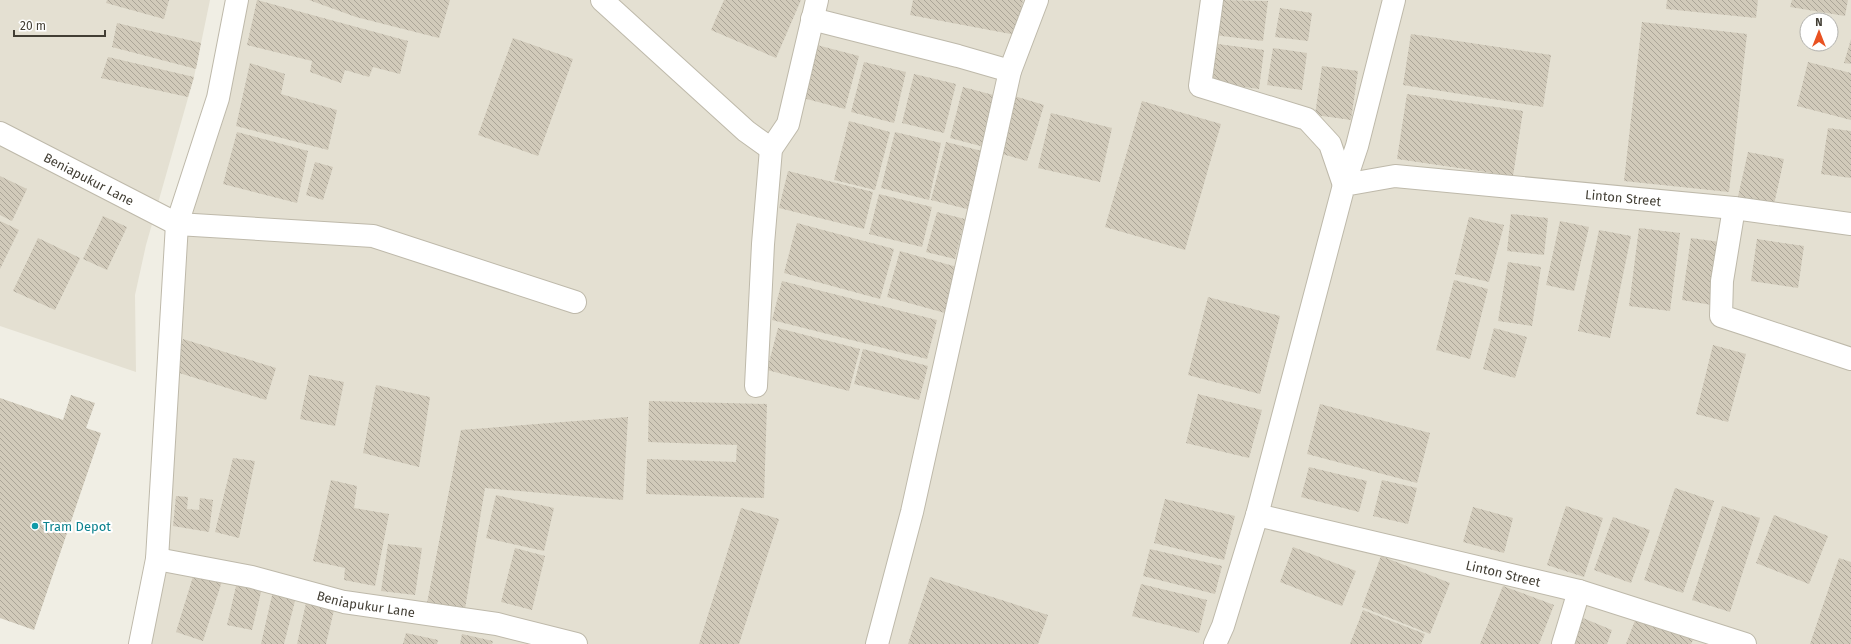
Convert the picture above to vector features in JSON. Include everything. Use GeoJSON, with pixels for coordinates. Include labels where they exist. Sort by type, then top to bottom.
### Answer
{"type":"FeatureCollection","features":[{"type":"Feature","properties":{"kind":"street"},"geometry":{"type":"LineString","coordinates":[[140,644],[157,559],[178,224],[218,98],[238,0]]}},
{"type":"Feature","properties":{"kind":"street"},"geometry":{"type":"LineString","coordinates":[[602,0],[746,131],[770,149]]}},
{"type":"Feature","properties":{"kind":"street"},"geometry":{"type":"LineString","coordinates":[[877,644],[912,512],[1010,71],[1037,0]]}},
{"type":"Feature","properties":{"kind":"street"},"geometry":{"type":"LineString","coordinates":[[1212,0],[1200,86],[1307,119],[1330,144],[1344,185]]}},
{"type":"Feature","properties":{"kind":"street"},"geometry":{"type":"LineString","coordinates":[[1215,644],[1223,626],[1257,515],[1344,185],[1357,146],[1394,0]]}},
{"type":"Feature","properties":{"kind":"street"},"geometry":{"type":"LineString","coordinates":[[756,386],[762,244],[770,149],[788,124],[815,10],[958,56],[1010,71]]}},
{"type":"Feature","properties":{"kind":"street","name":"Beniapukur Lane"},"geometry":{"type":"LineString","coordinates":[[0,133],[178,224]]}},
{"type":"Feature","properties":{"kind":"street","name":"Linton Street"},"geometry":{"type":"LineString","coordinates":[[1344,185],[1395,176],[1734,208],[1851,224]]}},
{"type":"Feature","properties":{"kind":"street"},"geometry":{"type":"LineString","coordinates":[[1734,208],[1722,281],[1721,316],[1851,359]]}},
{"type":"Feature","properties":{"kind":"street"},"geometry":{"type":"LineString","coordinates":[[178,224],[373,236],[575,302]]}},
{"type":"Feature","properties":{"kind":"street","name":"Linton Street"},"geometry":{"type":"LineString","coordinates":[[1257,515],[1579,591],[1745,644]]}},
{"type":"Feature","properties":{"kind":"street","name":"Beniapukur Lane"},"geometry":{"type":"LineString","coordinates":[[157,559],[252,577],[344,602],[497,624],[576,644]]}},
{"type":"Feature","properties":{"kind":"street"},"geometry":{"type":"LineString","coordinates":[[1563,644],[1579,591]]}},
{"type":"Feature","properties":{"kind":"shaded area"},"geometry":{"type":"Polygon","coordinates":[[[0,0],[210,0],[194,77],[146,245],[135,295],[136,372],[0,326],[0,0]]]}},
{"type":"Feature","properties":{"kind":"shaded area"},"geometry":{"type":"Polygon","coordinates":[[[237,0],[1851,0],[1851,644],[140,644],[177,224],[237,0]]]}},
{"type":"Feature","properties":{"kind":"building"},"geometry":{"type":"Polygon","coordinates":[[[107,0],[169,0],[164,19],[106,3],[107,0]]]}},
{"type":"Feature","properties":{"kind":"building"},"geometry":{"type":"Polygon","coordinates":[[[257,0],[408,41],[400,74],[373,67],[369,77],[345,70],[341,83],[310,72],[312,61],[247,45],[257,0]]]}},
{"type":"Feature","properties":{"kind":"building"},"geometry":{"type":"Polygon","coordinates":[[[309,0],[450,0],[439,38],[356,17],[309,0]]]}},
{"type":"Feature","properties":{"kind":"building"},"geometry":{"type":"Polygon","coordinates":[[[724,0],[801,0],[776,58],[711,30],[724,0]]]}},
{"type":"Feature","properties":{"kind":"building"},"geometry":{"type":"Polygon","coordinates":[[[913,0],[1023,0],[1016,35],[910,15],[913,0]]]}},
{"type":"Feature","properties":{"kind":"building"},"geometry":{"type":"Polygon","coordinates":[[[1219,0],[1268,1],[1263,41],[1214,35],[1219,0]]]}},
{"type":"Feature","properties":{"kind":"building"},"geometry":{"type":"Polygon","coordinates":[[[1667,0],[1758,0],[1756,18],[1666,9],[1667,0]]]}},
{"type":"Feature","properties":{"kind":"building"},"geometry":{"type":"Polygon","coordinates":[[[1792,0],[1848,0],[1845,16],[1839,15],[1839,12],[1821,12],[1790,7],[1792,0]]]}},
{"type":"Feature","properties":{"kind":"building"},"geometry":{"type":"Polygon","coordinates":[[[1280,8],[1312,13],[1308,41],[1275,37],[1280,8]]]}},
{"type":"Feature","properties":{"kind":"building"},"geometry":{"type":"Polygon","coordinates":[[[1642,22],[1747,34],[1729,192],[1624,181],[1642,22]]]}},
{"type":"Feature","properties":{"kind":"building"},"geometry":{"type":"Polygon","coordinates":[[[117,23],[201,43],[196,69],[112,47],[117,23]]]}},
{"type":"Feature","properties":{"kind":"building"},"geometry":{"type":"Polygon","coordinates":[[[1411,34],[1551,55],[1543,107],[1403,85],[1411,34]]]}},
{"type":"Feature","properties":{"kind":"building"},"geometry":{"type":"Polygon","coordinates":[[[513,38],[573,59],[538,156],[478,135],[513,38]]]}},
{"type":"Feature","properties":{"kind":"building"},"geometry":{"type":"Polygon","coordinates":[[[1851,39],[1851,64],[1844,63],[1851,39]]]}},
{"type":"Feature","properties":{"kind":"building"},"geometry":{"type":"Polygon","coordinates":[[[813,44],[859,56],[845,109],[799,97],[813,44]]]}},
{"type":"Feature","properties":{"kind":"building"},"geometry":{"type":"Polygon","coordinates":[[[1218,44],[1264,50],[1259,89],[1212,83],[1218,44]]]}},
{"type":"Feature","properties":{"kind":"building"},"geometry":{"type":"Polygon","coordinates":[[[1273,48],[1307,53],[1302,90],[1267,85],[1273,48]]]}},
{"type":"Feature","properties":{"kind":"building"},"geometry":{"type":"Polygon","coordinates":[[[108,57],[194,77],[188,97],[101,78],[108,57]]]}},
{"type":"Feature","properties":{"kind":"building"},"geometry":{"type":"Polygon","coordinates":[[[864,62],[906,72],[894,123],[851,112],[864,62]]]}},
{"type":"Feature","properties":{"kind":"building"},"geometry":{"type":"Polygon","coordinates":[[[1808,62],[1851,73],[1851,120],[1797,106],[1808,62]]]}},
{"type":"Feature","properties":{"kind":"building"},"geometry":{"type":"Polygon","coordinates":[[[250,63],[285,74],[281,94],[337,110],[328,150],[236,126],[250,63]]]}},
{"type":"Feature","properties":{"kind":"building"},"geometry":{"type":"Polygon","coordinates":[[[1322,66],[1358,71],[1351,120],[1315,115],[1322,66]]]}},
{"type":"Feature","properties":{"kind":"building"},"geometry":{"type":"Polygon","coordinates":[[[914,74],[956,84],[944,133],[902,123],[914,74]]]}},
{"type":"Feature","properties":{"kind":"building"},"geometry":{"type":"Polygon","coordinates":[[[963,87],[1001,97],[988,148],[950,138],[963,87]]]}},
{"type":"Feature","properties":{"kind":"building"},"geometry":{"type":"Polygon","coordinates":[[[1407,94],[1523,111],[1513,176],[1397,159],[1407,94]]]}},
{"type":"Feature","properties":{"kind":"building"},"geometry":{"type":"Polygon","coordinates":[[[1011,95],[1044,105],[1027,161],[995,152],[1011,95]]]}},
{"type":"Feature","properties":{"kind":"building"},"geometry":{"type":"Polygon","coordinates":[[[1142,101],[1221,124],[1185,250],[1105,227],[1142,101]]]}},
{"type":"Feature","properties":{"kind":"building"},"geometry":{"type":"Polygon","coordinates":[[[1051,113],[1112,128],[1100,182],[1038,168],[1051,113]]]}},
{"type":"Feature","properties":{"kind":"building"},"geometry":{"type":"Polygon","coordinates":[[[849,121],[890,132],[875,190],[834,180],[849,121]]]}},
{"type":"Feature","properties":{"kind":"building"},"geometry":{"type":"Polygon","coordinates":[[[1828,128],[1851,131],[1851,178],[1821,174],[1828,128]]]}},
{"type":"Feature","properties":{"kind":"building"},"geometry":{"type":"Polygon","coordinates":[[[237,132],[308,151],[297,203],[223,184],[237,132]]]}},
{"type":"Feature","properties":{"kind":"building"},"geometry":{"type":"Polygon","coordinates":[[[895,132],[941,143],[929,200],[881,188],[895,132]]]}},
{"type":"Feature","properties":{"kind":"building"},"geometry":{"type":"Polygon","coordinates":[[[946,142],[986,152],[971,210],[931,200],[946,142]]]}},
{"type":"Feature","properties":{"kind":"building"},"geometry":{"type":"Polygon","coordinates":[[[1748,152],[1784,159],[1773,209],[1737,201],[1748,152]]]}},
{"type":"Feature","properties":{"kind":"building"},"geometry":{"type":"Polygon","coordinates":[[[315,162],[333,167],[323,200],[306,195],[315,162]]]}},
{"type":"Feature","properties":{"kind":"building"},"geometry":{"type":"Polygon","coordinates":[[[788,171],[873,192],[864,229],[779,208],[788,171]]]}},
{"type":"Feature","properties":{"kind":"building"},"geometry":{"type":"Polygon","coordinates":[[[0,176],[27,189],[12,221],[0,215],[0,176]]]}},
{"type":"Feature","properties":{"kind":"building"},"geometry":{"type":"Polygon","coordinates":[[[879,194],[932,207],[922,247],[869,234],[879,194]]]}},
{"type":"Feature","properties":{"kind":"building"},"geometry":{"type":"Polygon","coordinates":[[[937,212],[965,219],[955,259],[926,252],[937,212]]]}},
{"type":"Feature","properties":{"kind":"building"},"geometry":{"type":"Polygon","coordinates":[[[1511,214],[1548,218],[1544,255],[1507,251],[1511,214]]]}},
{"type":"Feature","properties":{"kind":"building"},"geometry":{"type":"Polygon","coordinates":[[[103,216],[127,227],[107,270],[83,259],[103,216]]]}},
{"type":"Feature","properties":{"kind":"building"},"geometry":{"type":"Polygon","coordinates":[[[1469,217],[1504,225],[1489,282],[1455,274],[1469,217]]]}},
{"type":"Feature","properties":{"kind":"building"},"geometry":{"type":"Polygon","coordinates":[[[0,221],[19,230],[0,269],[0,221]]]}},
{"type":"Feature","properties":{"kind":"building"},"geometry":{"type":"Polygon","coordinates":[[[1560,221],[1589,227],[1574,291],[1546,285],[1560,221]]]}},
{"type":"Feature","properties":{"kind":"building"},"geometry":{"type":"Polygon","coordinates":[[[797,223],[894,249],[880,299],[784,273],[797,223]]]}},
{"type":"Feature","properties":{"kind":"building"},"geometry":{"type":"Polygon","coordinates":[[[1639,228],[1680,233],[1670,311],[1629,306],[1639,228]]]}},
{"type":"Feature","properties":{"kind":"building"},"geometry":{"type":"Polygon","coordinates":[[[1599,230],[1631,236],[1610,338],[1578,331],[1599,230]]]}},
{"type":"Feature","properties":{"kind":"building"},"geometry":{"type":"Polygon","coordinates":[[[38,238],[80,258],[55,310],[13,291],[38,238]]]}},
{"type":"Feature","properties":{"kind":"building"},"geometry":{"type":"Polygon","coordinates":[[[1691,238],[1720,242],[1712,305],[1682,300],[1691,238]]]}},
{"type":"Feature","properties":{"kind":"building"},"geometry":{"type":"Polygon","coordinates":[[[1757,239],[1804,246],[1798,288],[1751,281],[1757,239]]]}},
{"type":"Feature","properties":{"kind":"building"},"geometry":{"type":"Polygon","coordinates":[[[900,251],[957,267],[945,313],[887,297],[900,251]]]}},
{"type":"Feature","properties":{"kind":"building"},"geometry":{"type":"Polygon","coordinates":[[[1508,262],[1541,267],[1532,326],[1498,321],[1508,262]]]}},
{"type":"Feature","properties":{"kind":"building"},"geometry":{"type":"Polygon","coordinates":[[[1454,280],[1488,289],[1470,359],[1436,350],[1454,280]]]}},
{"type":"Feature","properties":{"kind":"building"},"geometry":{"type":"Polygon","coordinates":[[[782,281],[937,320],[927,359],[772,320],[782,281]]]}},
{"type":"Feature","properties":{"kind":"building"},"geometry":{"type":"Polygon","coordinates":[[[1208,297],[1280,316],[1260,394],[1188,375],[1208,297]]]}},
{"type":"Feature","properties":{"kind":"building"},"geometry":{"type":"Polygon","coordinates":[[[778,328],[860,349],[849,391],[767,370],[778,328]]]}},
{"type":"Feature","properties":{"kind":"building"},"geometry":{"type":"Polygon","coordinates":[[[1494,328],[1527,337],[1515,378],[1483,369],[1494,328]]]}},
{"type":"Feature","properties":{"kind":"building"},"geometry":{"type":"Polygon","coordinates":[[[183,339],[276,368],[266,400],[173,371],[183,339]]]}},
{"type":"Feature","properties":{"kind":"building"},"geometry":{"type":"Polygon","coordinates":[[[1713,345],[1746,354],[1728,422],[1696,414],[1713,345]]]}},
{"type":"Feature","properties":{"kind":"building"},"geometry":{"type":"Polygon","coordinates":[[[863,349],[928,366],[919,400],[854,384],[863,349]]]}},
{"type":"Feature","properties":{"kind":"building"},"geometry":{"type":"Polygon","coordinates":[[[309,375],[344,382],[335,426],[300,419],[309,375]]]}},
{"type":"Feature","properties":{"kind":"building"},"geometry":{"type":"Polygon","coordinates":[[[376,385],[430,397],[419,467],[363,453],[376,385]]]}},
{"type":"Feature","properties":{"kind":"building"},"geometry":{"type":"Polygon","coordinates":[[[1198,394],[1262,410],[1249,458],[1186,443],[1198,394]]]}},
{"type":"Feature","properties":{"kind":"building","name":"Tram Depot"},"geometry":{"type":"Polygon","coordinates":[[[71,395],[95,403],[86,428],[101,433],[34,630],[0,618],[0,398],[63,420],[71,395]]]}},
{"type":"Feature","properties":{"kind":"building"},"geometry":{"type":"Polygon","coordinates":[[[649,401],[767,404],[764,498],[646,494],[647,459],[736,462],[737,445],[648,442],[649,401]]]}},
{"type":"Feature","properties":{"kind":"building"},"geometry":{"type":"Polygon","coordinates":[[[1320,404],[1430,433],[1417,483],[1307,454],[1320,404]]]}},
{"type":"Feature","properties":{"kind":"building"},"geometry":{"type":"Polygon","coordinates":[[[628,417],[623,500],[485,488],[465,609],[427,603],[461,430],[628,417]]]}},
{"type":"Feature","properties":{"kind":"building"},"geometry":{"type":"Polygon","coordinates":[[[233,458],[255,461],[239,538],[215,532],[233,458]]]}},
{"type":"Feature","properties":{"kind":"building"},"geometry":{"type":"Polygon","coordinates":[[[1309,467],[1367,481],[1359,512],[1301,497],[1309,467]]]}},
{"type":"Feature","properties":{"kind":"building"},"geometry":{"type":"Polygon","coordinates":[[[331,480],[357,486],[354,508],[389,514],[375,586],[344,580],[345,568],[313,561],[331,480]]]}},
{"type":"Feature","properties":{"kind":"building"},"geometry":{"type":"Polygon","coordinates":[[[1382,480],[1417,488],[1408,524],[1373,516],[1382,480]]]}},
{"type":"Feature","properties":{"kind":"building"},"geometry":{"type":"Polygon","coordinates":[[[1675,488],[1714,501],[1683,593],[1644,580],[1675,488]]]}},
{"type":"Feature","properties":{"kind":"building"},"geometry":{"type":"Polygon","coordinates":[[[496,495],[554,508],[544,551],[486,538],[496,495]]]}},
{"type":"Feature","properties":{"kind":"building"},"geometry":{"type":"Polygon","coordinates":[[[176,496],[188,497],[187,509],[199,510],[200,498],[213,500],[209,532],[173,526],[176,496]]]}},
{"type":"Feature","properties":{"kind":"building"},"geometry":{"type":"Polygon","coordinates":[[[1165,499],[1235,516],[1224,560],[1154,543],[1165,499]]]}},
{"type":"Feature","properties":{"kind":"building"},"geometry":{"type":"Polygon","coordinates":[[[1566,506],[1603,518],[1584,577],[1547,565],[1566,506]]]}},
{"type":"Feature","properties":{"kind":"building"},"geometry":{"type":"Polygon","coordinates":[[[1722,506],[1760,518],[1730,612],[1692,600],[1722,506]]]}},
{"type":"Feature","properties":{"kind":"building"},"geometry":{"type":"Polygon","coordinates":[[[1473,507],[1513,518],[1504,553],[1463,542],[1473,507]]]}},
{"type":"Feature","properties":{"kind":"building"},"geometry":{"type":"Polygon","coordinates":[[[741,508],[779,519],[739,644],[699,644],[741,508]]]}},
{"type":"Feature","properties":{"kind":"building"},"geometry":{"type":"Polygon","coordinates":[[[1774,515],[1828,536],[1809,584],[1756,563],[1774,515]]]}},
{"type":"Feature","properties":{"kind":"building"},"geometry":{"type":"Polygon","coordinates":[[[1613,517],[1650,530],[1631,583],[1594,570],[1613,517]]]}},
{"type":"Feature","properties":{"kind":"building"},"geometry":{"type":"Polygon","coordinates":[[[388,544],[422,548],[415,595],[381,591],[388,544]]]}},
{"type":"Feature","properties":{"kind":"building"},"geometry":{"type":"Polygon","coordinates":[[[1293,547],[1356,571],[1342,606],[1280,582],[1293,547]]]}},
{"type":"Feature","properties":{"kind":"building"},"geometry":{"type":"Polygon","coordinates":[[[515,548],[545,556],[532,610],[501,602],[515,548]]]}},
{"type":"Feature","properties":{"kind":"building"},"geometry":{"type":"Polygon","coordinates":[[[1150,549],[1222,566],[1215,594],[1143,576],[1150,549]]]}},
{"type":"Feature","properties":{"kind":"building"},"geometry":{"type":"Polygon","coordinates":[[[1381,556],[1450,583],[1430,634],[1362,607],[1381,556]]]}},
{"type":"Feature","properties":{"kind":"building"},"geometry":{"type":"Polygon","coordinates":[[[1839,558],[1851,562],[1851,644],[1810,644],[1839,558]]]}},
{"type":"Feature","properties":{"kind":"building"},"geometry":{"type":"Polygon","coordinates":[[[195,570],[223,578],[203,641],[176,632],[195,570]]]}},
{"type":"Feature","properties":{"kind":"building"},"geometry":{"type":"Polygon","coordinates":[[[930,577],[1048,615],[1038,644],[908,644],[930,577]]]}},
{"type":"Feature","properties":{"kind":"building"},"geometry":{"type":"Polygon","coordinates":[[[237,582],[262,588],[252,630],[227,625],[237,582]]]}},
{"type":"Feature","properties":{"kind":"building"},"geometry":{"type":"Polygon","coordinates":[[[1141,584],[1207,600],[1199,633],[1132,616],[1141,584]]]}},
{"type":"Feature","properties":{"kind":"building"},"geometry":{"type":"Polygon","coordinates":[[[1503,586],[1554,605],[1539,644],[1480,644],[1503,586]]]}},
{"type":"Feature","properties":{"kind":"building"},"geometry":{"type":"Polygon","coordinates":[[[273,591],[296,597],[284,644],[261,644],[273,591]]]}},
{"type":"Feature","properties":{"kind":"building"},"geometry":{"type":"Polygon","coordinates":[[[306,603],[334,610],[326,644],[297,644],[306,603]]]}},
{"type":"Feature","properties":{"kind":"building"},"geometry":{"type":"Polygon","coordinates":[[[1363,610],[1425,634],[1421,644],[1350,644],[1363,610]]]}},
{"type":"Feature","properties":{"kind":"building"},"geometry":{"type":"Polygon","coordinates":[[[1578,616],[1612,630],[1607,644],[1570,644],[1578,616]]]}},
{"type":"Feature","properties":{"kind":"building"},"geometry":{"type":"Polygon","coordinates":[[[1636,618],[1693,640],[1691,644],[1626,644],[1636,618]]]}},
{"type":"Feature","properties":{"kind":"building"},"geometry":{"type":"Polygon","coordinates":[[[406,633],[438,640],[437,644],[403,644],[406,633]]]}},
{"type":"Feature","properties":{"kind":"building"},"geometry":{"type":"Polygon","coordinates":[[[462,634],[493,641],[492,644],[460,644],[462,634]]]}},
{"type":"Feature","properties":{"kind":"place","name":"Tram Depot"},"geometry":{"type":"Point","coordinates":[35,526]}}]}
